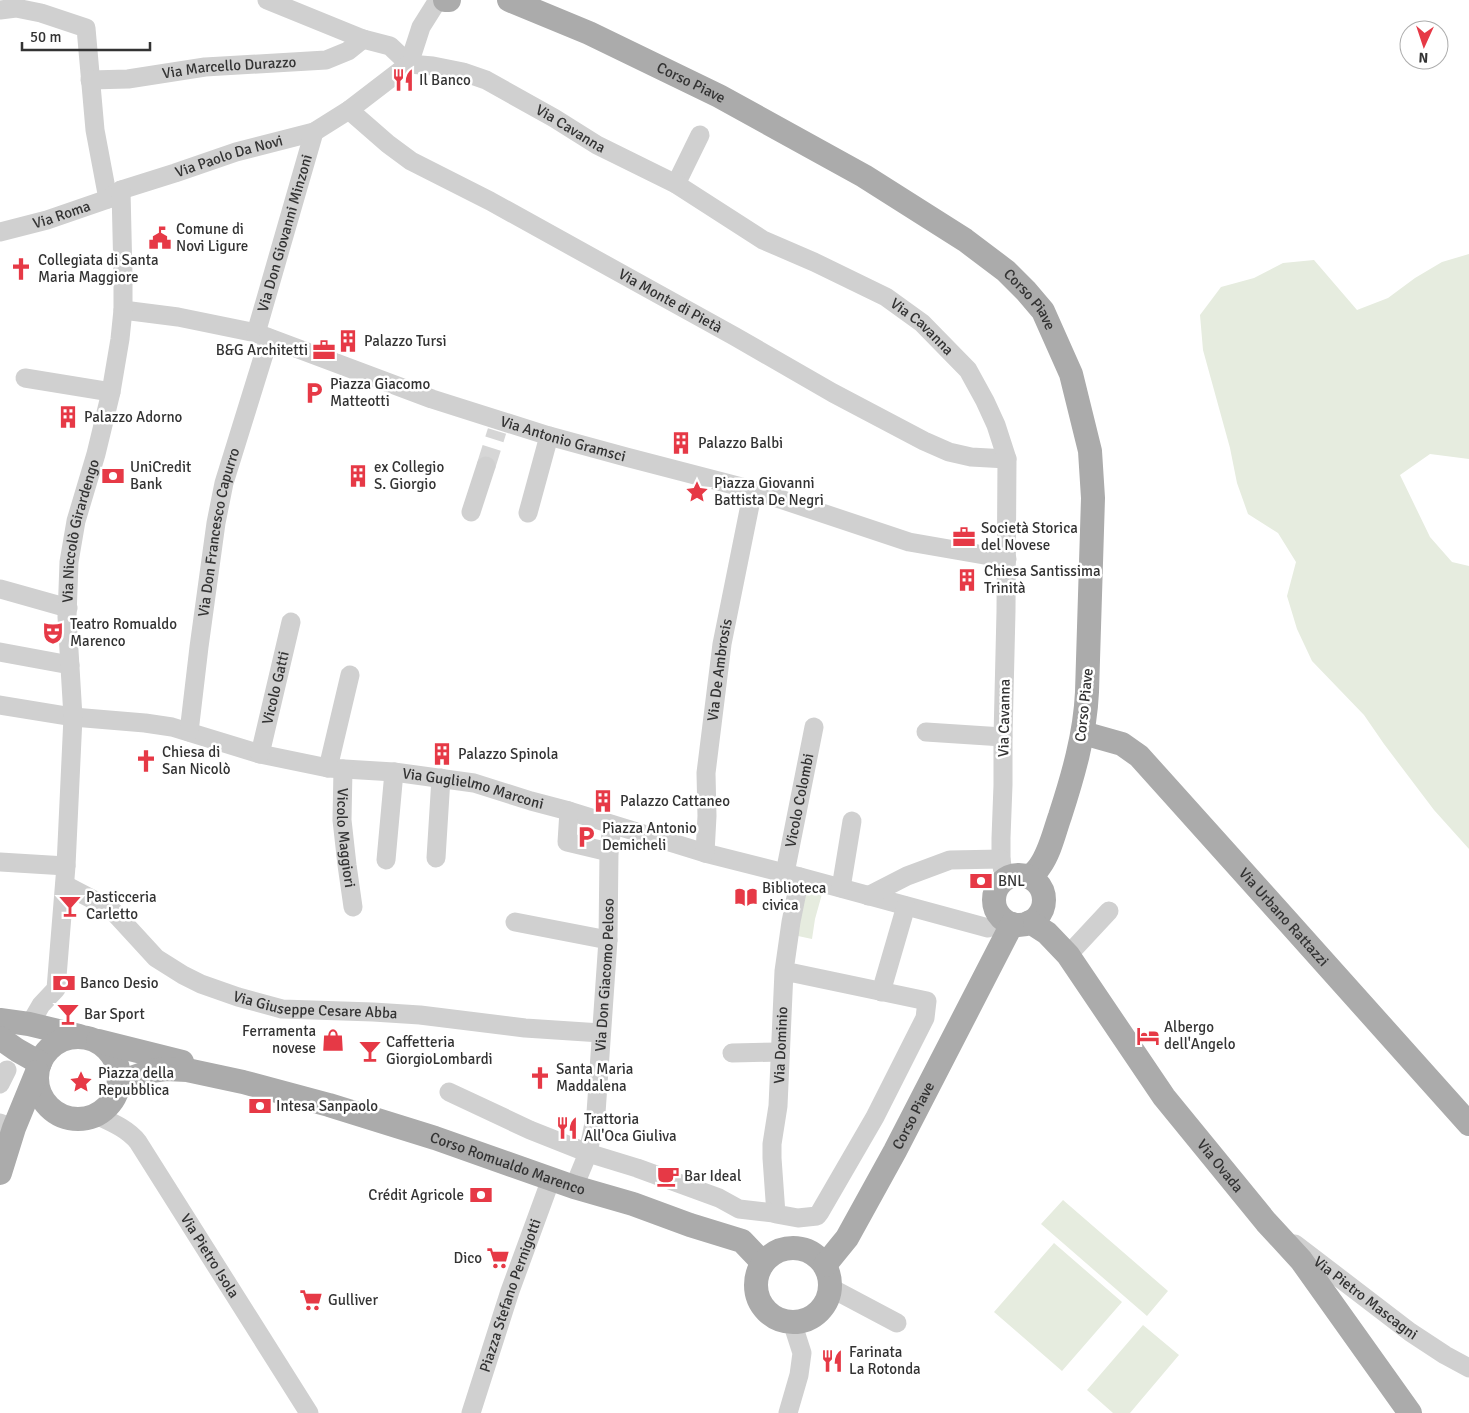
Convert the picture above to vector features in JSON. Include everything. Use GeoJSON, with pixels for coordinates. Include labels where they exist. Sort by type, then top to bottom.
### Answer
{"type":"FeatureCollection","features":[{"type":"Feature","properties":{"kind":"main road","name":"Corso Piave"},"geometry":{"type":"LineString","coordinates":[[509,0],[589,33],[719,96],[864,176],[965,240],[1006,271],[1026,290],[1043,311],[1071,374],[1090,451],[1094,498],[1087,699],[1083,733],[1073,775],[1040,868],[1029,877],[1041,888],[1043,904],[1036,918],[1009,924],[993,962],[895,1152],[847,1238],[825,1265]]}},
{"type":"Feature","properties":{"kind":"main road","name":"Via Urbano Rattazzi"},"geometry":{"type":"LineString","coordinates":[[1083,733],[1122,744],[1139,756],[1469,1124]]}},
{"type":"Feature","properties":{"kind":"main road"},"geometry":{"type":"LineString","coordinates":[[1009,924],[999,915],[995,908],[994,900],[1003,869],[1012,876],[1021,875],[1029,877]]}},
{"type":"Feature","properties":{"kind":"main road","name":"Via Ovada"},"geometry":{"type":"LineString","coordinates":[[1009,924],[1047,933],[1068,955],[1164,1097],[1266,1222],[1301,1260],[1410,1413]]}},
{"type":"Feature","properties":{"kind":"main road","name":"Corso Romualdo Marenco"},"geometry":{"type":"LineString","coordinates":[[0,1020],[29,1024],[207,1068],[243,1082]]}},
{"type":"Feature","properties":{"kind":"main road"},"geometry":{"type":"LineString","coordinates":[[0,1173],[5,1130],[21,1110],[38,1067],[45,1052],[53,1045],[73,1037],[89,1038],[104,1046],[114,1059],[119,1074],[119,1086],[111,1103],[96,1115],[86,1119],[64,1117],[47,1106],[38,1090],[36,1081],[38,1067]]}},
{"type":"Feature","properties":{"kind":"main road"},"geometry":{"type":"LineString","coordinates":[[0,1038],[38,1067]]}},
{"type":"Feature","properties":{"kind":"main road","name":"Corso Romualdo Marenco"},"geometry":{"type":"LineString","coordinates":[[119,1086],[134,1077],[152,1071],[166,1069],[187,1070],[243,1082],[329,1105],[426,1135],[574,1187],[633,1204],[690,1225],[742,1241],[763,1263]]}},
{"type":"Feature","properties":{"kind":"main road"},"geometry":{"type":"LineString","coordinates":[[5,1130],[17,1134],[30,1122],[54,1112]]}},
{"type":"Feature","properties":{"kind":"main road"},"geometry":{"type":"LineString","coordinates":[[794,1247],[806,1250],[817,1256],[825,1265],[829,1272],[831,1288],[828,1299],[822,1309],[813,1317],[803,1321],[792,1322],[780,1320],[770,1315],[762,1306],[757,1296],[756,1284],[758,1273],[763,1263],[772,1254],[782,1249],[794,1247]]}},
{"type":"Feature","properties":{"kind":"street"},"geometry":{"type":"LineString","coordinates":[[267,0],[363,39],[390,46],[409,64],[421,27],[438,0]]}},
{"type":"Feature","properties":{"kind":"street","name":"Via Niccolò Girardengo"},"geometry":{"type":"LineString","coordinates":[[0,10],[16,8],[41,13],[86,28],[95,130],[114,194],[123,276],[120,339],[111,392],[72,540],[69,562],[67,618],[73,717],[65,885],[56,989],[41,1005],[34,1017]]}},
{"type":"Feature","properties":{"kind":"street","name":"Via Marcello Durazzo"},"geometry":{"type":"LineString","coordinates":[[90,80],[128,79],[205,67],[326,60],[348,51],[363,39]]}},
{"type":"Feature","properties":{"kind":"street","name":"Via Paolo Da Novi"},"geometry":{"type":"LineString","coordinates":[[114,194],[236,152],[314,132],[349,110],[409,64]]}},
{"type":"Feature","properties":{"kind":"street","name":"Via Cavanna"},"geometry":{"type":"LineString","coordinates":[[409,64],[433,66],[463,72],[486,80],[554,118],[597,145],[676,184],[763,240],[886,296],[922,323],[968,370],[996,425],[1007,459],[1003,869]]}},
{"type":"Feature","properties":{"kind":"street","name":"Via Monte di Pietà"},"geometry":{"type":"LineString","coordinates":[[349,110],[388,144],[411,160],[490,201],[883,420],[949,452],[971,457],[1007,459]]}},
{"type":"Feature","properties":{"kind":"street","name":"Via Don Giovanni Minzoni"},"geometry":{"type":"LineString","coordinates":[[263,336],[314,132]]}},
{"type":"Feature","properties":{"kind":"street"},"geometry":{"type":"LineString","coordinates":[[676,184],[700,135]]}},
{"type":"Feature","properties":{"kind":"street","name":"Via Roma"},"geometry":{"type":"LineString","coordinates":[[0,232],[47,220],[114,194]]}},
{"type":"Feature","properties":{"kind":"street","name":"Via Antonio Gramsci"},"geometry":{"type":"LineString","coordinates":[[122,310],[178,317],[263,336],[432,399],[498,426],[549,436],[626,458],[753,490],[909,542],[1007,559]]}},
{"type":"Feature","properties":{"kind":"street","name":"Via Don Francesco Capurro"},"geometry":{"type":"LineString","coordinates":[[189,732],[216,523],[224,483],[263,336]]}},
{"type":"Feature","properties":{"kind":"street"},"geometry":{"type":"LineString","coordinates":[[25,378],[111,392]]}},
{"type":"Feature","properties":{"kind":"street"},"geometry":{"type":"LineString","coordinates":[[528,513],[549,436]]}},
{"type":"Feature","properties":{"kind":"street"},"geometry":{"type":"LineString","coordinates":[[471,512],[486,466]]}},
{"type":"Feature","properties":{"kind":"street","name":"Via De Ambrosis"},"geometry":{"type":"LineString","coordinates":[[706,853],[706,773],[722,644],[753,490]]}},
{"type":"Feature","properties":{"kind":"street"},"geometry":{"type":"LineString","coordinates":[[0,589],[68,608]]}},
{"type":"Feature","properties":{"kind":"street","name":"Vicolo Gatti"},"geometry":{"type":"LineString","coordinates":[[260,754],[292,622]]}},
{"type":"Feature","properties":{"kind":"street"},"geometry":{"type":"LineString","coordinates":[[0,652],[70,665]]}},
{"type":"Feature","properties":{"kind":"street","name":"Vicolo Maggiori"},"geometry":{"type":"LineString","coordinates":[[350,675],[335,768],[354,907]]}},
{"type":"Feature","properties":{"kind":"street","name":"Via Guglielmo Marconi"},"geometry":{"type":"LineString","coordinates":[[0,705],[73,717],[172,727],[260,754],[335,768],[394,772],[474,783],[706,853],[868,896],[906,906],[1009,924]]}},
{"type":"Feature","properties":{"kind":"street","name":"Vicolo Colombi"},"geometry":{"type":"LineString","coordinates":[[793,875],[814,727]]}},
{"type":"Feature","properties":{"kind":"street"},"geometry":{"type":"LineString","coordinates":[[926,732],[1003,737]]}},
{"type":"Feature","properties":{"kind":"street"},"geometry":{"type":"LineString","coordinates":[[386,860],[394,772]]}},
{"type":"Feature","properties":{"kind":"street"},"geometry":{"type":"LineString","coordinates":[[436,858],[441,778]]}},
{"type":"Feature","properties":{"kind":"street"},"geometry":{"type":"LineString","coordinates":[[569,811],[567,842],[609,852]]}},
{"type":"Feature","properties":{"kind":"street"},"geometry":{"type":"LineString","coordinates":[[840,888],[852,822]]}},
{"type":"Feature","properties":{"kind":"street","name":"Via Don Giacomo Peloso"},"geometry":{"type":"LineString","coordinates":[[574,1187],[588,1153],[596,1113],[608,940],[609,852],[612,824]]}},
{"type":"Feature","properties":{"kind":"street"},"geometry":{"type":"LineString","coordinates":[[868,896],[907,876],[950,860],[1003,869]]}},
{"type":"Feature","properties":{"kind":"street"},"geometry":{"type":"LineString","coordinates":[[0,862],[66,866]]}},
{"type":"Feature","properties":{"kind":"street","name":"Via Dominio"},"geometry":{"type":"LineString","coordinates":[[775,1214],[772,1158],[778,1106],[784,971],[791,922],[793,875]]}},
{"type":"Feature","properties":{"kind":"street","name":"Via Giuseppe Cesare Abba"},"geometry":{"type":"LineString","coordinates":[[65,885],[111,909],[156,958],[183,976],[219,991],[282,1009],[420,1015],[525,1028],[601,1033]]}},
{"type":"Feature","properties":{"kind":"street"},"geometry":{"type":"LineString","coordinates":[[881,992],[906,906]]}},
{"type":"Feature","properties":{"kind":"street"},"geometry":{"type":"LineString","coordinates":[[1068,955],[1109,911]]}},
{"type":"Feature","properties":{"kind":"street"},"geometry":{"type":"LineString","coordinates":[[515,922],[608,940]]}},
{"type":"Feature","properties":{"kind":"street"},"geometry":{"type":"LineString","coordinates":[[449,1092],[530,1130],[588,1153],[646,1171],[718,1198],[739,1209],[798,1218],[817,1216],[875,1118],[925,1018],[927,1001],[784,971]]}},
{"type":"Feature","properties":{"kind":"street"},"geometry":{"type":"LineString","coordinates":[[732,1053],[780,1052]]}},
{"type":"Feature","properties":{"kind":"street","name":"Via Pietro Isola"},"geometry":{"type":"LineString","coordinates":[[96,1115],[116,1125],[134,1137],[138,1142],[309,1413]]}},
{"type":"Feature","properties":{"kind":"street","name":"Piazza Stefano Pernigotti"},"geometry":{"type":"LineString","coordinates":[[471,1413],[510,1290],[551,1179]]}},
{"type":"Feature","properties":{"kind":"street","name":"Via Pietro Mascagni"},"geometry":{"type":"LineString","coordinates":[[1266,1222],[1410,1332],[1469,1368]]}},
{"type":"Feature","properties":{"kind":"street"},"geometry":{"type":"LineString","coordinates":[[831,1288],[897,1323]]}},
{"type":"Feature","properties":{"kind":"street"},"geometry":{"type":"LineString","coordinates":[[788,1413],[799,1375],[802,1353],[792,1322]]}},
{"type":"Feature","properties":{"kind":"shaded area"},"geometry":{"type":"Polygon","coordinates":[[[1469,254],[1469,459],[1430,454],[1400,475],[1430,537],[1452,562],[1469,566],[1469,849],[1434,810],[1364,715],[1312,661],[1297,629],[1287,596],[1296,562],[1278,533],[1248,514],[1237,483],[1230,448],[1203,350],[1200,315],[1221,287],[1254,278],[1283,263],[1314,260],[1357,310],[1388,298],[1415,278],[1442,262],[1469,254]]]}},
{"type":"Feature","properties":{"kind":"shaded area"},"geometry":{"type":"Polygon","coordinates":[[[805,890],[822,894],[812,939],[798,936],[805,890]]]}},
{"type":"Feature","properties":{"kind":"shaded area"},"geometry":{"type":"Polygon","coordinates":[[[1063,1200],[1168,1291],[1147,1316],[1041,1224],[1063,1200]]]}},
{"type":"Feature","properties":{"kind":"shaded area"},"geometry":{"type":"Polygon","coordinates":[[[1054,1243],[1122,1302],[1062,1371],[994,1312],[1054,1243]]]}},
{"type":"Feature","properties":{"kind":"shaded area"},"geometry":{"type":"Polygon","coordinates":[[[1143,1325],[1179,1355],[1130,1413],[1113,1413],[1087,1390],[1143,1325]]]}},
{"type":"Feature","properties":{"kind":"tunnel"},"geometry":{"type":"LineString","coordinates":[[486,466],[497,431]]}},
{"type":"Feature","properties":{"kind":"place","name":"Il Banco"},"geometry":{"type":"Point","coordinates":[403,80]}},
{"type":"Feature","properties":{"kind":"place","name":"Comune di Novi Ligure"},"geometry":{"type":"Point","coordinates":[160,238]}},
{"type":"Feature","properties":{"kind":"place","name":"Collegiata di Santa Maria Maggiore"},"geometry":{"type":"Point","coordinates":[21,269]}},
{"type":"Feature","properties":{"kind":"place","name":"Palazzo Tursi"},"geometry":{"type":"Point","coordinates":[348,341]}},
{"type":"Feature","properties":{"kind":"place","name":"B&G Architetti"},"geometry":{"type":"Point","coordinates":[324,350]}},
{"type":"Feature","properties":{"kind":"place","name":"Piazza Giacomo Matteotti"},"geometry":{"type":"Point","coordinates":[314,393]}},
{"type":"Feature","properties":{"kind":"place","name":"Palazzo Adorno"},"geometry":{"type":"Point","coordinates":[68,417]}},
{"type":"Feature","properties":{"kind":"place","name":"Palazzo Balbi"},"geometry":{"type":"Point","coordinates":[681,443]}},
{"type":"Feature","properties":{"kind":"place","name":"UniCredit Bank"},"geometry":{"type":"Point","coordinates":[113,476]}},
{"type":"Feature","properties":{"kind":"place","name":"ex Collegio S. Giorgio"},"geometry":{"type":"Point","coordinates":[358,476]}},
{"type":"Feature","properties":{"kind":"place","name":"Piazza Giovanni Battista De Negri"},"geometry":{"type":"Point","coordinates":[697,492]}},
{"type":"Feature","properties":{"kind":"place","name":"Società Storica del Novese"},"geometry":{"type":"Point","coordinates":[964,537]}},
{"type":"Feature","properties":{"kind":"place","name":"Chiesa Santissima Trinità"},"geometry":{"type":"Point","coordinates":[967,580]}},
{"type":"Feature","properties":{"kind":"place","name":"Teatro Romualdo Marenco"},"geometry":{"type":"Point","coordinates":[53,633]}},
{"type":"Feature","properties":{"kind":"place","name":"Palazzo Spinola"},"geometry":{"type":"Point","coordinates":[442,754]}},
{"type":"Feature","properties":{"kind":"place","name":"Chiesa di San Nicolò"},"geometry":{"type":"Point","coordinates":[146,761]}},
{"type":"Feature","properties":{"kind":"place","name":"Palazzo Cattaneo"},"geometry":{"type":"Point","coordinates":[603,801]}},
{"type":"Feature","properties":{"kind":"place","name":"Piazza Antonio Demicheli"},"geometry":{"type":"Point","coordinates":[586,837]}},
{"type":"Feature","properties":{"kind":"place","name":"BNL"},"geometry":{"type":"Point","coordinates":[981,881]}},
{"type":"Feature","properties":{"kind":"place","name":"Biblioteca civica"},"geometry":{"type":"Point","coordinates":[746,897]}},
{"type":"Feature","properties":{"kind":"place","name":"Pasticceria Carletto"},"geometry":{"type":"Point","coordinates":[70,906]}},
{"type":"Feature","properties":{"kind":"place","name":"Banco Desio"},"geometry":{"type":"Point","coordinates":[64,983]}},
{"type":"Feature","properties":{"kind":"place","name":"Bar Sport"},"geometry":{"type":"Point","coordinates":[68,1014]}},
{"type":"Feature","properties":{"kind":"place","name":"Albergo dell'Angelo"},"geometry":{"type":"Point","coordinates":[1148,1036]}},
{"type":"Feature","properties":{"kind":"place","name":"Ferramenta novese"},"geometry":{"type":"Point","coordinates":[333,1040]}},
{"type":"Feature","properties":{"kind":"place","name":"Caffetteria GiorgioLombardi"},"geometry":{"type":"Point","coordinates":[370,1051]}},
{"type":"Feature","properties":{"kind":"place","name":"Santa Maria Maddalena"},"geometry":{"type":"Point","coordinates":[540,1078]}},
{"type":"Feature","properties":{"kind":"place","name":"Piazza della Repubblica"},"geometry":{"type":"Point","coordinates":[81,1082]}},
{"type":"Feature","properties":{"kind":"place","name":"Intesa Sanpaolo"},"geometry":{"type":"Point","coordinates":[260,1106]}},
{"type":"Feature","properties":{"kind":"place","name":"Trattoria All'Oca Giuliva"},"geometry":{"type":"Point","coordinates":[567,1128]}},
{"type":"Feature","properties":{"kind":"place","name":"Bar Ideal"},"geometry":{"type":"Point","coordinates":[668,1176]}},
{"type":"Feature","properties":{"kind":"place","name":"Crédit Agricole"},"geometry":{"type":"Point","coordinates":[481,1195]}},
{"type":"Feature","properties":{"kind":"place","name":"Dico"},"geometry":{"type":"Point","coordinates":[498,1258]}},
{"type":"Feature","properties":{"kind":"place","name":"Gulliver"},"geometry":{"type":"Point","coordinates":[311,1300]}},
{"type":"Feature","properties":{"kind":"place","name":"Farinata La Rotonda"},"geometry":{"type":"Point","coordinates":[832,1361]}}]}
